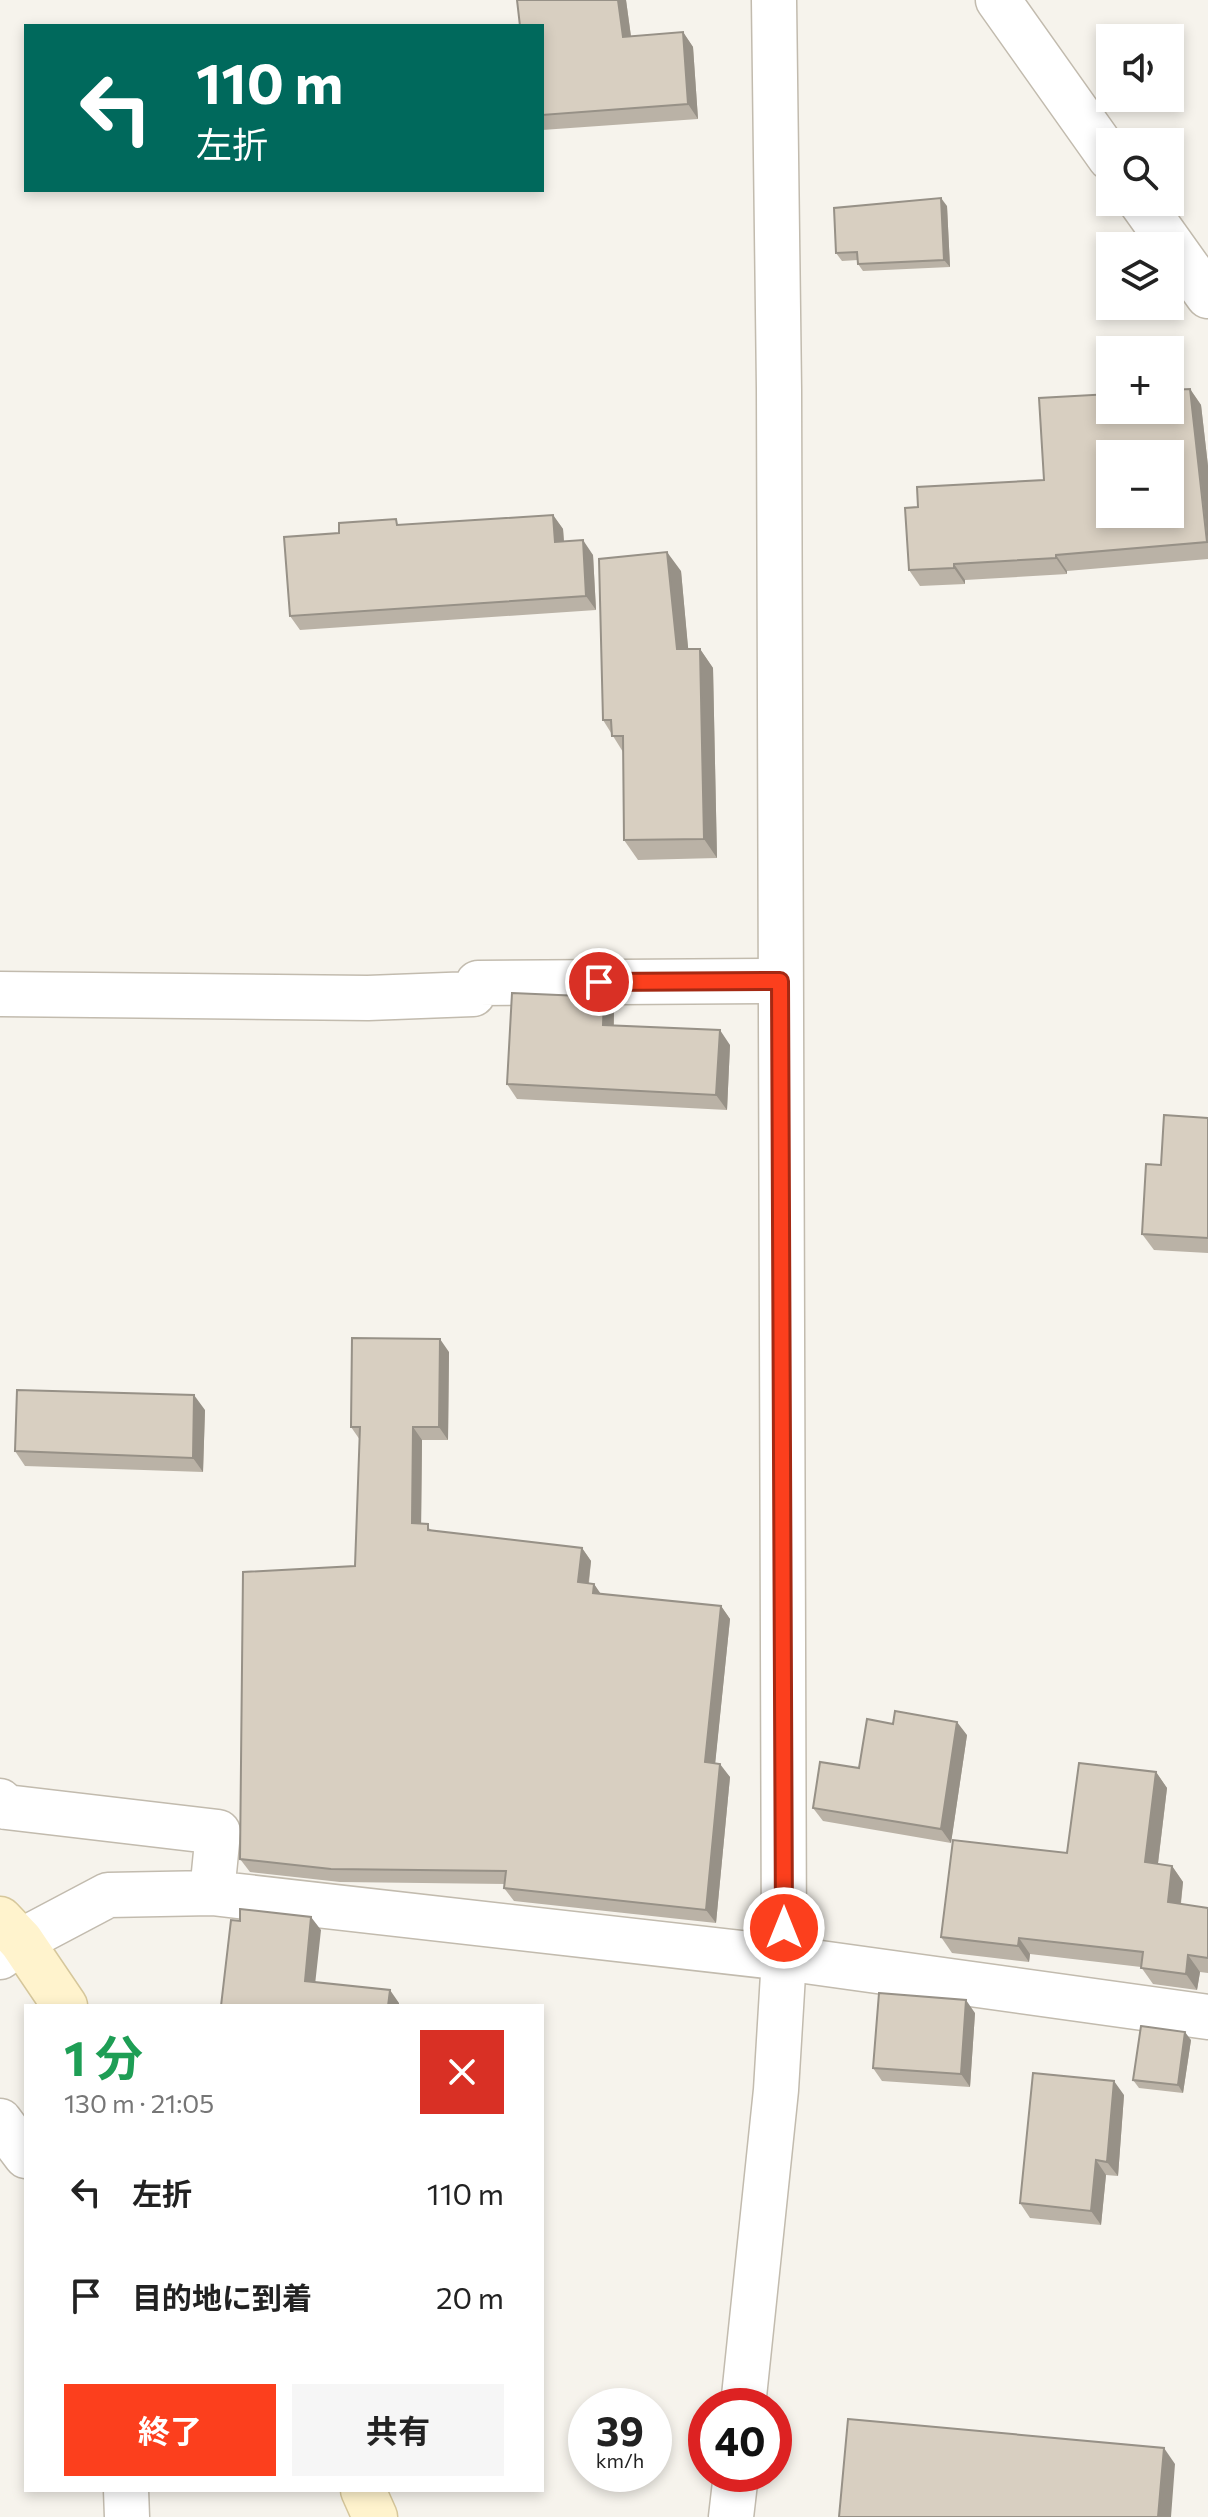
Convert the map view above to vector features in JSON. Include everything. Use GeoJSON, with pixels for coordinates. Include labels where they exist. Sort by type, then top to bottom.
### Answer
{"type":"FeatureCollection","features":[{"type":"Feature","properties":{"kind":"main road"},"geometry":{"type":"LineString","coordinates":[[7,1939],[63,2004]]}},
{"type":"Feature","properties":{"kind":"main road"},"geometry":{"type":"LineString","coordinates":[[364,2492],[375,2517]]}},
{"type":"Feature","properties":{"kind":"street"},"geometry":{"type":"LineString","coordinates":[[745,2388],[776,2090],[784,1958],[785,1664],[774,0]]}},
{"type":"Feature","properties":{"kind":"street"},"geometry":{"type":"LineString","coordinates":[[998,0],[1096,138]]}},
{"type":"Feature","properties":{"kind":"street"},"geometry":{"type":"LineString","coordinates":[[1151,216],[1208,296]]}},
{"type":"Feature","properties":{"kind":"street"},"geometry":{"type":"LineString","coordinates":[[0,994],[368,998],[473,994],[478,983],[780,981]]}},
{"type":"Feature","properties":{"kind":"street"},"geometry":{"type":"LineString","coordinates":[[0,1801],[6,1807],[218,1832],[212,1893]]}},
{"type":"Feature","properties":{"kind":"street"},"geometry":{"type":"LineString","coordinates":[[7,1939],[108,1895],[212,1893],[784,1958],[1208,2017]]}},
{"type":"Feature","properties":{"kind":"street"},"geometry":{"type":"LineString","coordinates":[[0,2121],[24,2153]]}},
{"type":"Feature","properties":{"kind":"street"},"geometry":{"type":"LineString","coordinates":[[126,2492],[127,2517]]}},
{"type":"Feature","properties":{"kind":"street"},"geometry":{"type":"LineString","coordinates":[[731,2517],[734,2492]]}},
{"type":"Feature","properties":{"kind":"building"},"geometry":{"type":"Polygon","coordinates":[[[517,0],[618,0],[623,37],[683,32],[688,104],[544,115],[544,24],[520,24],[517,0]]]}},
{"type":"Feature","properties":{"kind":"building"},"geometry":{"type":"Polygon","coordinates":[[[941,198],[944,260],[858,264],[857,252],[836,253],[834,208],[941,198]]]}},
{"type":"Feature","properties":{"kind":"building"},"geometry":{"type":"Polygon","coordinates":[[[1184,389],[1190,389],[1207,542],[909,570],[905,508],[918,507],[917,487],[1044,480],[1039,398],[1096,395],[1096,424],[1184,424],[1184,389]]]}},
{"type":"Feature","properties":{"kind":"building"},"geometry":{"type":"Polygon","coordinates":[[[553,515],[555,542],[583,540],[586,596],[290,616],[284,537],[339,533],[339,523],[396,519],[397,525],[553,515]]]}},
{"type":"Feature","properties":{"kind":"building"},"geometry":{"type":"Polygon","coordinates":[[[667,552],[677,649],[700,649],[704,839],[624,840],[623,736],[612,736],[611,720],[603,720],[599,559],[667,552]]]}},
{"type":"Feature","properties":{"kind":"building"},"geometry":{"type":"Polygon","coordinates":[[[512,993],[604,997],[603,1025],[720,1030],[716,1095],[507,1084],[512,993]]]}},
{"type":"Feature","properties":{"kind":"building"},"geometry":{"type":"Polygon","coordinates":[[[1164,1115],[1208,1118],[1208,1238],[1142,1234],[1146,1164],[1161,1165],[1164,1115]]]}},
{"type":"Feature","properties":{"kind":"building"},"geometry":{"type":"Polygon","coordinates":[[[352,1338],[440,1339],[439,1427],[413,1427],[412,1523],[428,1524],[428,1530],[582,1548],[578,1582],[594,1584],[593,1593],[721,1606],[705,1762],[720,1764],[706,1910],[504,1888],[506,1871],[331,1869],[240,1859],[243,1572],[355,1566],[360,1427],[351,1427],[352,1338]]]}},
{"type":"Feature","properties":{"kind":"building"},"geometry":{"type":"Polygon","coordinates":[[[17,1390],[194,1395],[193,1458],[15,1451],[17,1390]]]}},
{"type":"Feature","properties":{"kind":"building"},"geometry":{"type":"Polygon","coordinates":[[[895,1711],[957,1722],[941,1829],[813,1808],[820,1762],[859,1768],[867,1719],[893,1724],[895,1711]]]}},
{"type":"Feature","properties":{"kind":"building"},"geometry":{"type":"Polygon","coordinates":[[[1079,1763],[1156,1772],[1145,1862],[1172,1866],[1168,1902],[1208,1908],[1208,1958],[1188,1955],[1186,1974],[1141,1968],[1143,1952],[1019,1938],[1018,1946],[941,1937],[953,1840],[1067,1853],[1079,1763]]]}},
{"type":"Feature","properties":{"kind":"building"},"geometry":{"type":"Polygon","coordinates":[[[240,1909],[311,1917],[305,1981],[390,1990],[388,2004],[221,2004],[231,1920],[240,1921],[240,1909]]]}},
{"type":"Feature","properties":{"kind":"building"},"geometry":{"type":"Polygon","coordinates":[[[879,1993],[966,2000],[961,2074],[873,2068],[879,1993]]]}},
{"type":"Feature","properties":{"kind":"building"},"geometry":{"type":"Polygon","coordinates":[[[1141,2026],[1185,2032],[1178,2085],[1133,2080],[1141,2026]]]}},
{"type":"Feature","properties":{"kind":"building"},"geometry":{"type":"Polygon","coordinates":[[[1033,2073],[1114,2081],[1107,2162],[1096,2160],[1091,2211],[1020,2203],[1033,2073]]]}},
{"type":"Feature","properties":{"kind":"building"},"geometry":{"type":"Polygon","coordinates":[[[848,2419],[1164,2448],[1158,2517],[839,2517],[848,2419]]]}},
{"type":"Feature","properties":{"kind":"route"},"geometry":{"type":"LineString","coordinates":[[599,982],[780,981],[784,1928]]}}]}
